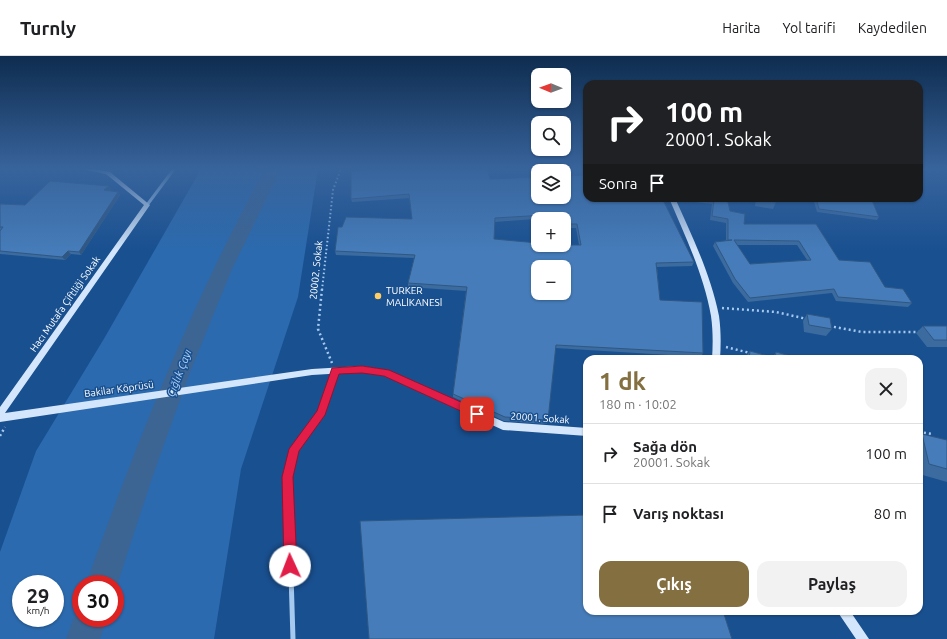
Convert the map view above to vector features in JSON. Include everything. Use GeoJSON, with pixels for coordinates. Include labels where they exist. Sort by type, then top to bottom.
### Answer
{"type":"FeatureCollection","features":[{"type":"Feature","properties":{"kind":"street"},"geometry":{"type":"LineString","coordinates":[[136,196],[147,205],[154,196]]}},
{"type":"Feature","properties":{"kind":"street"},"geometry":{"type":"LineString","coordinates":[[674,202],[702,265],[713,308],[718,344],[717,355]]}},
{"type":"Feature","properties":{"kind":"street","name":"Hacı Mutafa Çiftliği Sokak"},"geometry":{"type":"LineString","coordinates":[[0,414],[147,205]]}},
{"type":"Feature","properties":{"kind":"street","name":"20001. Sokak"},"geometry":{"type":"LineString","coordinates":[[312,372],[362,369],[386,373],[503,426],[583,432]]}},
{"type":"Feature","properties":{"kind":"street"},"geometry":{"type":"LineString","coordinates":[[293,639],[288,477],[294,449],[321,412],[336,371]]}},
{"type":"Feature","properties":{"kind":"street","name":"Bakilar Köprüsü"},"geometry":{"type":"LineString","coordinates":[[0,418],[312,372]]}},
{"type":"Feature","properties":{"kind":"street"},"geometry":{"type":"LineString","coordinates":[[846,615],[863,639]]}},
{"type":"Feature","properties":{"kind":"path","name":"20002. Sokak"},"geometry":{"type":"LineString","coordinates":[[331,196],[318,329],[336,371]]}},
{"type":"Feature","properties":{"kind":"path"},"geometry":{"type":"LineString","coordinates":[[713,308],[757,309],[786,313],[809,320]]}},
{"type":"Feature","properties":{"kind":"path"},"geometry":{"type":"LineString","coordinates":[[824,324],[839,329],[899,333],[926,331]]}},
{"type":"Feature","properties":{"kind":"path"},"geometry":{"type":"LineString","coordinates":[[718,344],[756,355]]}},
{"type":"Feature","properties":{"kind":"path"},"geometry":{"type":"LineString","coordinates":[[923,433],[932,434]]}},
{"type":"Feature","properties":{"kind":"shaded area"},"geometry":{"type":"Polygon","coordinates":[[[185,196],[314,196],[298,297],[241,469],[214,639],[0,639],[0,552],[36,451],[105,337],[185,196]]]}},
{"type":"Feature","properties":{"kind":"building"},"geometry":{"type":"Polygon","coordinates":[[[34,196],[115,196],[79,252],[68,251],[62,257],[0,251],[0,231],[3,227],[0,227],[0,204],[25,205],[34,196]]]}},
{"type":"Feature","properties":{"kind":"building"},"geometry":{"type":"Polygon","coordinates":[[[351,196],[383,196],[351,199],[351,196]]]}},
{"type":"Feature","properties":{"kind":"building"},"geometry":{"type":"Polygon","coordinates":[[[409,196],[531,196],[531,204],[571,204],[571,196],[583,196],[583,202],[664,202],[694,262],[656,263],[660,300],[702,302],[703,353],[556,345],[548,420],[505,417],[453,394],[467,287],[408,283],[415,255],[335,251],[338,227],[342,227],[346,217],[412,219],[409,196]]]}},
{"type":"Feature","properties":{"kind":"building"},"geometry":{"type":"Polygon","coordinates":[[[714,202],[728,202],[730,211],[745,214],[744,224],[816,224],[839,260],[870,262],[885,287],[903,289],[912,303],[838,297],[834,289],[750,298],[735,279],[715,242],[732,240],[728,240],[728,219],[712,216],[714,202]],[[734,240],[750,264],[811,260],[799,241],[734,240]]]}},
{"type":"Feature","properties":{"kind":"building"},"geometry":{"type":"Polygon","coordinates":[[[817,202],[873,202],[879,217],[819,209],[817,202]]]}},
{"type":"Feature","properties":{"kind":"building"},"geometry":{"type":"Polygon","coordinates":[[[807,314],[830,318],[832,329],[809,325],[807,314]]]}},
{"type":"Feature","properties":{"kind":"building"},"geometry":{"type":"Polygon","coordinates":[[[923,326],[947,326],[947,340],[934,340],[923,326]]]}},
{"type":"Feature","properties":{"kind":"building"},"geometry":{"type":"Polygon","coordinates":[[[750,351],[764,355],[750,355],[750,351]]]}},
{"type":"Feature","properties":{"kind":"building"},"geometry":{"type":"Polygon","coordinates":[[[776,352],[787,355],[776,355],[776,352]]]}},
{"type":"Feature","properties":{"kind":"building"},"geometry":{"type":"Polygon","coordinates":[[[923,434],[947,440],[947,469],[929,464],[923,434]]]}},
{"type":"Feature","properties":{"kind":"building"},"geometry":{"type":"Polygon","coordinates":[[[583,515],[583,615],[724,615],[732,639],[369,639],[360,521],[583,515]]]}},
{"type":"Feature","properties":{"kind":"waterway","name":"Çığlık Çayı"},"geometry":{"type":"LineString","coordinates":[[105,575],[138,478],[199,320],[222,269],[259,196]]}},
{"type":"Feature","properties":{"kind":"waterway","name":"Çığlık Çayı"},"geometry":{"type":"LineString","coordinates":[[83,639],[87,627]]}},
{"type":"Feature","properties":{"kind":"place","name":"TURKER MALİKANESİ"},"geometry":{"type":"Point","coordinates":[378,296]}},
{"type":"Feature","properties":{"kind":"route"},"geometry":{"type":"LineString","coordinates":[[290,566],[288,477],[294,449],[321,412],[336,371],[362,369],[386,373],[477,414]]}}]}
